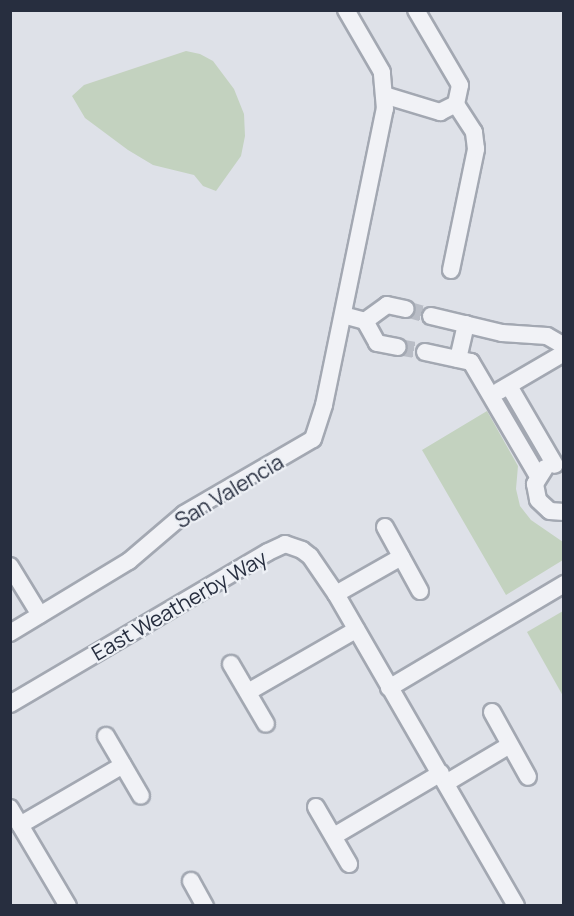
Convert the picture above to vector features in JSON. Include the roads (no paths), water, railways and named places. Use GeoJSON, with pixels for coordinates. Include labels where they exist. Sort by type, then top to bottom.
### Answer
{"type":"FeatureCollection","features":[{"type":"Feature","properties":{"kind":"street","name":"San Valencia"},"geometry":{"type":"LineString","coordinates":[[10,633],[129,561],[184,514],[313,439],[324,405],[385,109],[382,72],[346,10]]}},
{"type":"Feature","properties":{"kind":"street"},"geometry":{"type":"LineString","coordinates":[[416,10],[460,85],[456,105],[474,132],[476,149],[452,270]]}},
{"type":"Feature","properties":{"kind":"street"},"geometry":{"type":"LineString","coordinates":[[384,95],[440,112],[456,105]]}},
{"type":"Feature","properties":{"kind":"street"},"geometry":{"type":"LineString","coordinates":[[365,321],[387,305],[406,309]]}},
{"type":"Feature","properties":{"kind":"street"},"geometry":{"type":"LineString","coordinates":[[343,315],[365,321],[378,343],[398,347]]}},
{"type":"Feature","properties":{"kind":"street"},"geometry":{"type":"LineString","coordinates":[[431,316],[502,333],[548,336],[564,346]]}},
{"type":"Feature","properties":{"kind":"street"},"geometry":{"type":"LineString","coordinates":[[458,359],[466,324]]}},
{"type":"Feature","properties":{"kind":"street"},"geometry":{"type":"LineString","coordinates":[[425,352],[471,362],[538,476]]}},
{"type":"Feature","properties":{"kind":"street"},"geometry":{"type":"LineString","coordinates":[[490,396],[564,352]]}},
{"type":"Feature","properties":{"kind":"street"},"geometry":{"type":"LineString","coordinates":[[509,386],[559,465],[545,468],[538,476],[535,492],[538,500],[550,511],[562,515]]}},
{"type":"Feature","properties":{"kind":"street"},"geometry":{"type":"LineString","coordinates":[[385,527],[420,591]]}},
{"type":"Feature","properties":{"kind":"street","name":"East Weatherby Way"},"geometry":{"type":"LineString","coordinates":[[10,704],[285,544],[310,556],[336,594],[516,906]]}},
{"type":"Feature","properties":{"kind":"street"},"geometry":{"type":"LineString","coordinates":[[336,594],[401,557]]}},
{"type":"Feature","properties":{"kind":"street"},"geometry":{"type":"LineString","coordinates":[[10,566],[40,615]]}},
{"type":"Feature","properties":{"kind":"street"},"geometry":{"type":"LineString","coordinates":[[389,688],[564,584]]}},
{"type":"Feature","properties":{"kind":"street"},"geometry":{"type":"LineString","coordinates":[[248,692],[356,630]]}},
{"type":"Feature","properties":{"kind":"street"},"geometry":{"type":"LineString","coordinates":[[231,664],[266,724]]}},
{"type":"Feature","properties":{"kind":"street"},"geometry":{"type":"LineString","coordinates":[[492,712],[528,777]]}},
{"type":"Feature","properties":{"kind":"street"},"geometry":{"type":"LineString","coordinates":[[106,736],[141,796]]}},
{"type":"Feature","properties":{"kind":"street"},"geometry":{"type":"LineString","coordinates":[[334,836],[510,745]]}},
{"type":"Feature","properties":{"kind":"street"},"geometry":{"type":"LineString","coordinates":[[20,825],[123,765]]}},
{"type":"Feature","properties":{"kind":"street"},"geometry":{"type":"LineString","coordinates":[[316,807],[349,864]]}},
{"type":"Feature","properties":{"kind":"street"},"geometry":{"type":"LineString","coordinates":[[10,808],[68,906]]}},
{"type":"Feature","properties":{"kind":"street"},"geometry":{"type":"LineString","coordinates":[[191,881],[205,906]]}},
{"type":"Feature","properties":{"kind":"tunnel"},"geometry":{"type":"LineString","coordinates":[[406,309],[431,316]]}},
{"type":"Feature","properties":{"kind":"tunnel"},"geometry":{"type":"LineString","coordinates":[[398,347],[425,352]]}}]}
